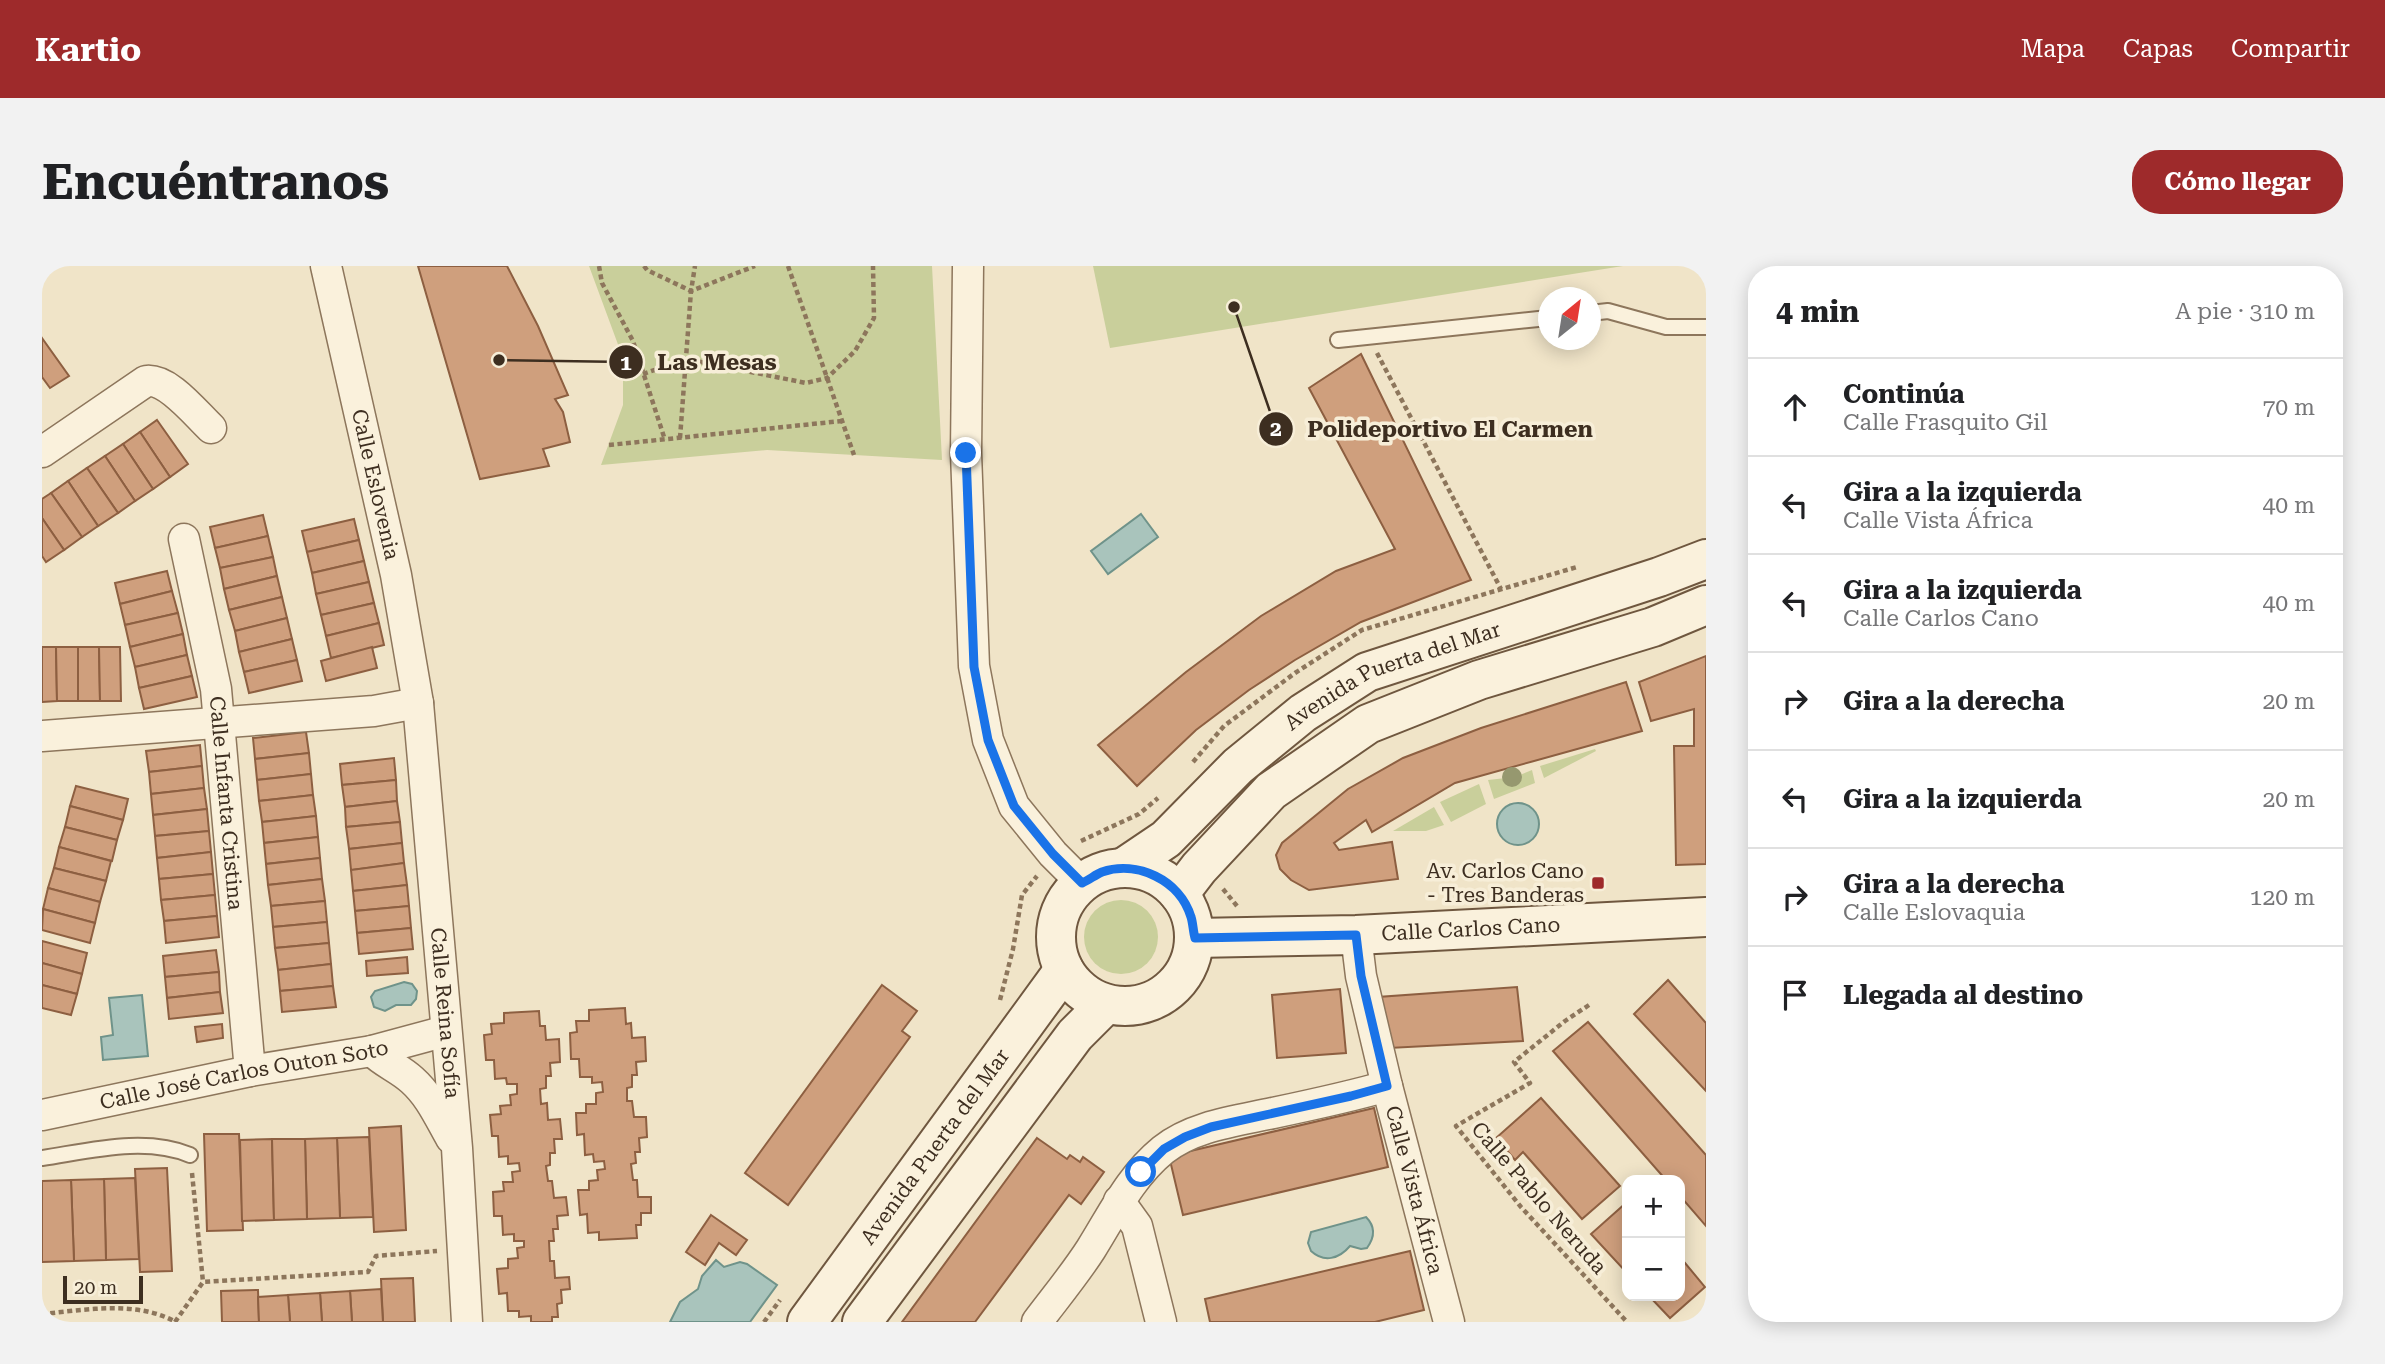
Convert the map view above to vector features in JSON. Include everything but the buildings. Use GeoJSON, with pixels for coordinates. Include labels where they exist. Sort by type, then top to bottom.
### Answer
{"type":"FeatureCollection","features":[{"type":"Feature","properties":{"kind":"main road","name":"Avenida Puerta del Mar"},"geometry":{"type":"LineString","coordinates":[[1123,868],[1166,839],[1238,766],[1292,722],[1367,672],[1659,577],[1706,559]]}},
{"type":"Feature","properties":{"kind":"main road","name":"Avenida Puerta del Mar"},"geometry":{"type":"LineString","coordinates":[[1179,894],[1271,791],[1368,724],[1479,680],[1653,627],[1706,605]]}},
{"type":"Feature","properties":{"kind":"main road"},"geometry":{"type":"LineString","coordinates":[[1123,868],[1144,871],[1163,880],[1179,894],[1191,915],[1195,938],[1190,963],[1176,985],[1156,1000],[1132,1006],[1106,1004],[1082,991],[1065,970],[1057,947],[1057,923],[1066,901],[1082,883],[1101,873],[1123,868]]}},
{"type":"Feature","properties":{"kind":"main road","name":"Calle Carlos Cano"},"geometry":{"type":"LineString","coordinates":[[1195,938],[1356,935],[1706,917]]}},
{"type":"Feature","properties":{"kind":"main road","name":"Avenida Puerta del Mar"},"geometry":{"type":"LineString","coordinates":[[807,1322],[1065,970]]}},
{"type":"Feature","properties":{"kind":"main road"},"geometry":{"type":"LineString","coordinates":[[862,1322],[1075,1035],[1106,1004]]}},
{"type":"Feature","properties":{"kind":"street","name":"Calle Eslovenia"},"geometry":{"type":"LineString","coordinates":[[326,266],[396,575],[418,703]]}},
{"type":"Feature","properties":{"kind":"street"},"geometry":{"type":"LineString","coordinates":[[968,266],[966,453],[974,667],[988,740],[1014,806],[1053,854],[1082,883]]}},
{"type":"Feature","properties":{"kind":"street"},"geometry":{"type":"LineString","coordinates":[[42,452],[146,381],[153,380],[167,386],[211,428]]}},
{"type":"Feature","properties":{"kind":"street","name":"Calle Infanta Cristina"},"geometry":{"type":"LineString","coordinates":[[184,539],[211,659],[220,722],[250,1071]]}},
{"type":"Feature","properties":{"kind":"street"},"geometry":{"type":"LineString","coordinates":[[42,736],[374,711],[418,703]]}},
{"type":"Feature","properties":{"kind":"street","name":"Calle Reina Sofía"},"geometry":{"type":"LineString","coordinates":[[418,703],[457,1148],[467,1322]]}},
{"type":"Feature","properties":{"kind":"street","name":"Calle Vista África"},"geometry":{"type":"LineString","coordinates":[[1356,935],[1361,976],[1387,1086],[1449,1322]]}},
{"type":"Feature","properties":{"kind":"street","name":"Calle José Carlos Outon Soto"},"geometry":{"type":"LineString","coordinates":[[42,1115],[250,1071],[372,1051],[446,1031]]}},
{"type":"Feature","properties":{"kind":"street"},"geometry":{"type":"LineString","coordinates":[[372,1051],[422,1090],[432,1102],[457,1148]]}},
{"type":"Feature","properties":{"kind":"street"},"geometry":{"type":"LineString","coordinates":[[1039,1322],[1091,1265],[1119,1201],[1141,1172],[1164,1149],[1211,1127],[1387,1086]]}},
{"type":"Feature","properties":{"kind":"street"},"geometry":{"type":"LineString","coordinates":[[1119,1201],[1137,1226],[1161,1322]]}},
{"type":"Feature","properties":{"kind":"lane"},"geometry":{"type":"LineString","coordinates":[[1601,312],[1608,311],[1666,327],[1706,327]]}},
{"type":"Feature","properties":{"kind":"lane"},"geometry":{"type":"LineString","coordinates":[[1338,340],[1538,319]]}},
{"type":"Feature","properties":{"kind":"lane"},"geometry":{"type":"LineString","coordinates":[[42,1158],[132,1146],[178,1150],[190,1155]]}},
{"type":"Feature","properties":{"kind":"path"},"geometry":{"type":"LineString","coordinates":[[598,266],[602,282],[633,341],[665,440]]}},
{"type":"Feature","properties":{"kind":"path"},"geometry":{"type":"LineString","coordinates":[[644,266],[647,270],[691,291],[754,266]]}},
{"type":"Feature","properties":{"kind":"path"},"geometry":{"type":"LineString","coordinates":[[680,438],[695,266]]}},
{"type":"Feature","properties":{"kind":"path"},"geometry":{"type":"LineString","coordinates":[[788,266],[853,455]]}},
{"type":"Feature","properties":{"kind":"path"},"geometry":{"type":"LineString","coordinates":[[643,374],[686,359],[806,383],[827,378],[855,351],[874,318],[873,266]]}},
{"type":"Feature","properties":{"kind":"path"},"geometry":{"type":"LineString","coordinates":[[1368,337],[1501,589]]}},
{"type":"Feature","properties":{"kind":"path"},"geometry":{"type":"LineString","coordinates":[[609,445],[842,421]]}},
{"type":"Feature","properties":{"kind":"path","name":"Calle Pablo Neruda"},"geometry":{"type":"LineString","coordinates":[[1589,1005],[1514,1062],[1530,1083],[1456,1125],[1521,1206],[1627,1322]]}},
{"type":"Feature","properties":{"kind":"path"},"geometry":{"type":"LineString","coordinates":[[42,1314],[95,1309],[135,1309],[163,1315],[175,1322],[203,1282],[190,1155]]}},
{"type":"Feature","properties":{"kind":"path"},"geometry":{"type":"LineString","coordinates":[[203,1282],[368,1272],[376,1256],[462,1249]]}},
{"type":"Feature","properties":{"kind":"green space"},"geometry":{"type":"Polygon","coordinates":[[[589,266],[932,266],[942,460],[767,450],[601,465],[623,405],[623,358],[589,266]]]}},
{"type":"Feature","properties":{"kind":"green space"},"geometry":{"type":"Polygon","coordinates":[[[1093,266],[1623,266],[1110,348],[1093,266]]]}},
{"type":"Feature","properties":{"kind":"green space"},"geometry":{"type":"Polygon","coordinates":[[[1595,749],[1596,751],[1544,778],[1540,766],[1595,749]]]}},
{"type":"Feature","properties":{"kind":"green space"},"geometry":{"type":"Polygon","coordinates":[[[1532,770],[1535,783],[1494,799],[1488,780],[1515,777],[1532,770]]]}},
{"type":"Feature","properties":{"kind":"green space"},"geometry":{"type":"Polygon","coordinates":[[[1479,784],[1486,804],[1451,822],[1440,802],[1479,784]]]}},
{"type":"Feature","properties":{"kind":"green space"},"geometry":{"type":"Polygon","coordinates":[[[1434,807],[1444,825],[1426,831],[1393,831],[1434,807]]]}},
{"type":"Feature","properties":{"kind":"green space"},"geometry":{"type":"Polygon","coordinates":[[[1121,900],[1135,903],[1147,911],[1155,923],[1158,937],[1155,951],[1147,963],[1135,971],[1121,974],[1107,971],[1095,963],[1087,951],[1084,937],[1087,923],[1095,911],[1107,903],[1121,900]]]}},
{"type":"Feature","properties":{"kind":"water"},"geometry":{"type":"Polygon","coordinates":[[[1141,514],[1158,537],[1108,574],[1091,551],[1141,514]]]}},
{"type":"Feature","properties":{"kind":"water"},"geometry":{"type":"Polygon","coordinates":[[[1518,803],[1533,809],[1539,824],[1533,839],[1518,845],[1503,839],[1497,824],[1503,809],[1518,803]]]}},
{"type":"Feature","properties":{"kind":"water"},"geometry":{"type":"Polygon","coordinates":[[[404,982],[412,984],[417,991],[416,999],[411,1005],[396,1005],[385,1011],[374,1007],[371,997],[375,991],[404,982]]]}},
{"type":"Feature","properties":{"kind":"water"},"geometry":{"type":"Polygon","coordinates":[[[142,995],[148,1056],[103,1060],[101,1037],[113,1035],[109,998],[142,995]]]}},
{"type":"Feature","properties":{"kind":"water"},"geometry":{"type":"Polygon","coordinates":[[[1366,1217],[1373,1232],[1367,1248],[1350,1246],[1331,1258],[1321,1257],[1311,1251],[1308,1243],[1311,1232],[1366,1217]]]}},
{"type":"Feature","properties":{"kind":"water"},"geometry":{"type":"Polygon","coordinates":[[[716,1260],[724,1267],[740,1262],[747,1264],[777,1285],[750,1322],[670,1322],[680,1302],[698,1289],[702,1276],[716,1260]]]}},
{"type":"Feature","properties":{"kind":"place","name":"Polideportivo El Carmen"},"geometry":{"type":"Point","coordinates":[1234,307]}},
{"type":"Feature","properties":{"kind":"place","name":"Las Mesas"},"geometry":{"type":"Point","coordinates":[499,360]}},
{"type":"Feature","properties":{"kind":"place","name":"Av. Carlos Cano - Tres Banderas"},"geometry":{"type":"Point","coordinates":[1598,883]}},
{"type":"Feature","properties":{"kind":"route"},"geometry":{"type":"LineString","coordinates":[[966,453],[974,667],[988,740],[1014,806],[1053,854],[1082,883],[1101,873],[1123,868],[1144,871],[1163,880],[1179,894],[1191,915],[1195,938],[1356,935],[1361,976],[1387,1086],[1211,1127],[1164,1149],[1141,1172]]}}]}
